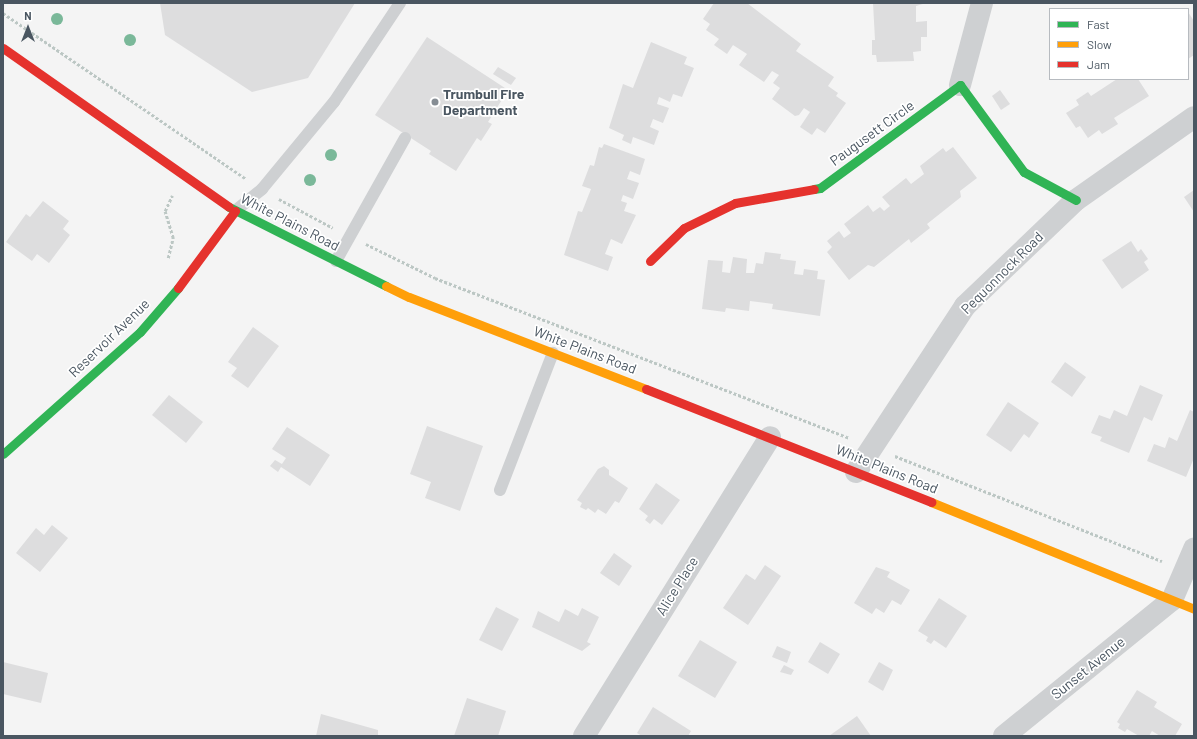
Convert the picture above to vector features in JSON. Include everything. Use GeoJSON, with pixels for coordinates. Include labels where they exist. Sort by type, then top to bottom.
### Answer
{"type":"FeatureCollection","features":[{"type":"Feature","properties":{"kind":"main road","name":"White Plains Road"},"geometry":{"type":"LineString","coordinates":[[3,48],[235,211],[443,312],[770,437],[1194,609]]}},
{"type":"Feature","properties":{"kind":"main road"},"geometry":{"type":"LineString","coordinates":[[960,85],[1024,172],[1076,200]]}},
{"type":"Feature","properties":{"kind":"main road","name":"Paugusett Circle"},"geometry":{"type":"LineString","coordinates":[[650,262],[684,228],[735,203],[820,188],[960,85]]}},
{"type":"Feature","properties":{"kind":"main road","name":"Reservoir Avenue"},"geometry":{"type":"LineString","coordinates":[[3,454],[140,332],[173,294],[235,211]]}},
{"type":"Feature","properties":{"kind":"street"},"geometry":{"type":"LineString","coordinates":[[960,85],[982,3]]}},
{"type":"Feature","properties":{"kind":"street","name":"Pequonnock Road"},"geometry":{"type":"LineString","coordinates":[[856,472],[871,446],[965,306],[1076,200],[1194,117]]}},
{"type":"Feature","properties":{"kind":"street","name":"Alice Place"},"geometry":{"type":"LineString","coordinates":[[584,736],[770,437]]}},
{"type":"Feature","properties":{"kind":"street"},"geometry":{"type":"LineString","coordinates":[[1172,600],[1194,549]]}},
{"type":"Feature","properties":{"kind":"street","name":"Sunset Avenue"},"geometry":{"type":"LineString","coordinates":[[1004,736],[1172,600]]}},
{"type":"Feature","properties":{"kind":"lane"},"geometry":{"type":"LineString","coordinates":[[235,211],[262,189],[334,102],[400,3]]}},
{"type":"Feature","properties":{"kind":"lane"},"geometry":{"type":"LineString","coordinates":[[336,261],[405,138]]}},
{"type":"Feature","properties":{"kind":"lane"},"geometry":{"type":"LineString","coordinates":[[500,490],[553,353]]}},
{"type":"Feature","properties":{"kind":"path"},"geometry":{"type":"LineString","coordinates":[[3,13],[192,146],[262,189],[350,236],[436,278],[871,446],[1184,570]]}},
{"type":"Feature","properties":{"kind":"path"},"geometry":{"type":"LineString","coordinates":[[166,261],[172,244],[166,211],[168,208]]}},
{"type":"Feature","properties":{"kind":"building"},"geometry":{"type":"Polygon","coordinates":[[[160,3],[355,3],[308,78],[252,92],[165,35],[160,3]]]}},
{"type":"Feature","properties":{"kind":"building"},"geometry":{"type":"Polygon","coordinates":[[[714,3],[747,3],[801,44],[796,51],[834,77],[828,86],[838,93],[836,96],[846,103],[825,133],[817,128],[812,135],[800,127],[810,112],[804,108],[799,115],[795,116],[772,99],[780,88],[773,83],[779,75],[772,71],[764,82],[739,65],[747,54],[733,45],[727,54],[714,45],[719,39],[706,30],[710,24],[703,19],[714,3]]]}},
{"type":"Feature","properties":{"kind":"building"},"geometry":{"type":"Polygon","coordinates":[[[873,3],[926,3],[916,6],[916,22],[927,21],[927,37],[921,37],[921,51],[913,52],[914,61],[877,62],[876,55],[872,55],[872,40],[875,40],[873,3]]]}},
{"type":"Feature","properties":{"kind":"building"},"geometry":{"type":"Polygon","coordinates":[[[1189,14],[1194,21],[1194,55],[1189,58],[1189,14]]]}},
{"type":"Feature","properties":{"kind":"building"},"geometry":{"type":"Polygon","coordinates":[[[427,37],[508,90],[488,122],[492,124],[481,141],[477,138],[456,171],[429,154],[431,151],[375,115],[427,37]]]}},
{"type":"Feature","properties":{"kind":"building"},"geometry":{"type":"Polygon","coordinates":[[[651,42],[687,57],[684,64],[694,68],[682,97],[673,94],[670,102],[659,97],[657,104],[669,108],[663,123],[653,119],[650,127],[659,131],[654,145],[633,137],[631,144],[622,140],[624,135],[609,128],[623,84],[633,88],[651,42]]]}},
{"type":"Feature","properties":{"kind":"building"},"geometry":{"type":"Polygon","coordinates":[[[498,67],[516,78],[511,85],[493,74],[498,67]]]}},
{"type":"Feature","properties":{"kind":"building"},"geometry":{"type":"Polygon","coordinates":[[[1115,80],[1139,80],[1149,96],[1114,118],[1118,124],[1102,134],[1099,130],[1088,138],[1080,126],[1076,128],[1066,113],[1079,105],[1076,100],[1088,92],[1091,96],[1115,80]]]}},
{"type":"Feature","properties":{"kind":"building"},"geometry":{"type":"Polygon","coordinates":[[[1000,90],[1010,104],[1001,110],[992,96],[1000,90]]]}},
{"type":"Feature","properties":{"kind":"building"},"geometry":{"type":"Polygon","coordinates":[[[604,144],[645,159],[640,175],[630,171],[627,179],[639,183],[633,199],[623,195],[621,201],[627,203],[624,211],[636,215],[622,244],[611,239],[605,254],[613,257],[608,271],[564,255],[578,211],[582,212],[591,189],[582,186],[590,165],[594,166],[599,147],[602,148],[604,144]]]}},
{"type":"Feature","properties":{"kind":"building"},"geometry":{"type":"Polygon","coordinates":[[[953,147],[977,178],[960,191],[961,197],[927,224],[930,228],[911,243],[909,239],[874,267],[868,265],[849,280],[827,252],[832,247],[827,241],[839,231],[844,238],[851,233],[844,224],[868,205],[873,212],[880,207],[884,211],[890,206],[882,197],[906,178],[911,184],[924,174],[920,166],[943,148],[946,152],[953,147]]]}},
{"type":"Feature","properties":{"kind":"building"},"geometry":{"type":"Polygon","coordinates":[[[1194,190],[1194,212],[1184,197],[1194,190]]]}},
{"type":"Feature","properties":{"kind":"building"},"geometry":{"type":"Polygon","coordinates":[[[43,201],[69,221],[63,229],[70,235],[49,263],[37,254],[32,261],[6,242],[26,214],[30,217],[43,201]]]}},
{"type":"Feature","properties":{"kind":"building"},"geometry":{"type":"Polygon","coordinates":[[[1131,241],[1138,252],[1141,249],[1148,259],[1144,262],[1149,270],[1122,289],[1102,260],[1131,241]]]}},
{"type":"Feature","properties":{"kind":"building"},"geometry":{"type":"Polygon","coordinates":[[[765,252],[781,254],[780,259],[796,261],[794,274],[803,275],[804,269],[818,271],[817,279],[825,280],[820,316],[772,309],[773,304],[750,301],[749,311],[726,308],[725,312],[702,309],[708,260],[723,261],[722,272],[730,273],[733,257],[747,259],[746,273],[754,273],[756,263],[763,264],[765,252]]]}},
{"type":"Feature","properties":{"kind":"building"},"geometry":{"type":"Polygon","coordinates":[[[253,327],[279,346],[248,388],[231,376],[237,368],[228,362],[253,327]]]}},
{"type":"Feature","properties":{"kind":"building"},"geometry":{"type":"Polygon","coordinates":[[[1065,362],[1086,377],[1072,397],[1051,382],[1065,362]]]}},
{"type":"Feature","properties":{"kind":"building"},"geometry":{"type":"Polygon","coordinates":[[[1140,385],[1163,395],[1152,421],[1144,417],[1129,453],[1100,441],[1102,437],[1091,433],[1099,415],[1110,419],[1114,410],[1127,416],[1140,385]]]}},
{"type":"Feature","properties":{"kind":"building"},"geometry":{"type":"Polygon","coordinates":[[[169,395],[203,422],[186,443],[152,415],[169,395]]]}},
{"type":"Feature","properties":{"kind":"building"},"geometry":{"type":"Polygon","coordinates":[[[1008,402],[1039,423],[1029,438],[1024,434],[1011,452],[986,435],[1008,402]]]}},
{"type":"Feature","properties":{"kind":"building"},"geometry":{"type":"Polygon","coordinates":[[[1190,410],[1194,412],[1194,458],[1186,477],[1147,461],[1154,444],[1165,448],[1169,437],[1177,441],[1190,410]]]}},
{"type":"Feature","properties":{"kind":"building"},"geometry":{"type":"Polygon","coordinates":[[[427,426],[483,446],[460,511],[425,498],[431,482],[410,474],[427,426]]]}},
{"type":"Feature","properties":{"kind":"building"},"geometry":{"type":"Polygon","coordinates":[[[287,427],[330,455],[310,486],[281,467],[278,472],[270,466],[275,460],[282,464],[286,458],[272,449],[287,427]]]}},
{"type":"Feature","properties":{"kind":"building"},"geometry":{"type":"Polygon","coordinates":[[[604,466],[609,470],[609,475],[628,488],[619,503],[615,501],[606,514],[598,509],[595,513],[588,508],[586,510],[580,507],[582,503],[577,500],[598,469],[604,466]]]}},
{"type":"Feature","properties":{"kind":"building"},"geometry":{"type":"Polygon","coordinates":[[[656,483],[680,500],[662,525],[654,519],[650,524],[645,520],[648,516],[639,509],[656,483]]]}},
{"type":"Feature","properties":{"kind":"building"},"geometry":{"type":"Polygon","coordinates":[[[52,525],[68,538],[40,572],[16,553],[36,528],[44,535],[52,525]]]}},
{"type":"Feature","properties":{"kind":"building"},"geometry":{"type":"Polygon","coordinates":[[[614,553],[632,566],[619,586],[600,573],[614,553]]]}},
{"type":"Feature","properties":{"kind":"building"},"geometry":{"type":"Polygon","coordinates":[[[765,565],[781,576],[748,625],[723,608],[746,574],[755,580],[765,565]]]}},
{"type":"Feature","properties":{"kind":"building"},"geometry":{"type":"Polygon","coordinates":[[[876,567],[890,572],[887,577],[910,590],[901,605],[892,600],[884,613],[876,608],[872,614],[854,603],[876,567]]]}},
{"type":"Feature","properties":{"kind":"building"},"geometry":{"type":"Polygon","coordinates":[[[939,598],[967,616],[946,648],[934,640],[931,644],[926,641],[928,637],[918,631],[939,598]]]}},
{"type":"Feature","properties":{"kind":"building"},"geometry":{"type":"Polygon","coordinates":[[[496,607],[519,619],[502,651],[479,640],[496,607]]]}},
{"type":"Feature","properties":{"kind":"building"},"geometry":{"type":"Polygon","coordinates":[[[582,608],[599,617],[587,642],[591,644],[582,651],[532,627],[538,611],[559,622],[565,609],[578,616],[582,608]]]}},
{"type":"Feature","properties":{"kind":"building"},"geometry":{"type":"Polygon","coordinates":[[[700,640],[737,662],[715,698],[678,676],[700,640]]]}},
{"type":"Feature","properties":{"kind":"building"},"geometry":{"type":"Polygon","coordinates":[[[820,642],[840,654],[828,674],[808,662],[820,642]]]}},
{"type":"Feature","properties":{"kind":"building"},"geometry":{"type":"Polygon","coordinates":[[[777,646],[791,652],[787,663],[772,657],[777,646]]]}},
{"type":"Feature","properties":{"kind":"building"},"geometry":{"type":"Polygon","coordinates":[[[3,662],[48,673],[41,703],[3,694],[3,662]]]}},
{"type":"Feature","properties":{"kind":"building"},"geometry":{"type":"Polygon","coordinates":[[[879,662],[893,670],[883,691],[868,682],[879,662]]]}},
{"type":"Feature","properties":{"kind":"building"},"geometry":{"type":"Polygon","coordinates":[[[784,665],[794,670],[791,675],[780,672],[784,665]]]}},
{"type":"Feature","properties":{"kind":"building"},"geometry":{"type":"Polygon","coordinates":[[[1137,690],[1157,702],[1154,707],[1182,724],[1175,736],[1160,736],[1152,731],[1149,736],[1139,736],[1127,729],[1125,732],[1118,728],[1120,724],[1117,722],[1137,690]]]}},
{"type":"Feature","properties":{"kind":"building"},"geometry":{"type":"Polygon","coordinates":[[[467,698],[506,711],[498,736],[454,736],[467,698]]]}},
{"type":"Feature","properties":{"kind":"building"},"geometry":{"type":"Polygon","coordinates":[[[653,707],[691,731],[688,736],[642,736],[637,733],[653,707]]]}},
{"type":"Feature","properties":{"kind":"building"},"geometry":{"type":"Polygon","coordinates":[[[321,714],[378,730],[378,736],[316,736],[321,714]]]}},
{"type":"Feature","properties":{"kind":"building"},"geometry":{"type":"Polygon","coordinates":[[[857,716],[871,736],[829,736],[857,716]]]}},
{"type":"Feature","properties":{"kind":"traffic: fast"},"geometry":{"type":"LineString","coordinates":[[814,189],[820,188],[960,85],[1024,172],[1076,200]]}},
{"type":"Feature","properties":{"kind":"traffic: fast"},"geometry":{"type":"LineString","coordinates":[[229,207],[386,286]]}},
{"type":"Feature","properties":{"kind":"traffic: fast"},"geometry":{"type":"LineString","coordinates":[[3,454],[140,332],[178,288]]}},
{"type":"Feature","properties":{"kind":"traffic: slow"},"geometry":{"type":"LineString","coordinates":[[386,286],[409,297],[646,389]]}},
{"type":"Feature","properties":{"kind":"traffic: slow"},"geometry":{"type":"LineString","coordinates":[[931,502],[1194,609]]}},
{"type":"Feature","properties":{"kind":"traffic: jam"},"geometry":{"type":"LineString","coordinates":[[3,48],[229,207]]}},
{"type":"Feature","properties":{"kind":"traffic: jam"},"geometry":{"type":"LineString","coordinates":[[650,261],[684,228],[735,203],[814,189]]}},
{"type":"Feature","properties":{"kind":"traffic: jam"},"geometry":{"type":"LineString","coordinates":[[178,288],[235,211]]}},
{"type":"Feature","properties":{"kind":"traffic: jam"},"geometry":{"type":"LineString","coordinates":[[646,389],[931,502]]}},
{"type":"Feature","properties":{"kind":"place","name":"Trumbull Fire Department"},"geometry":{"type":"Point","coordinates":[435,102]}}]}
